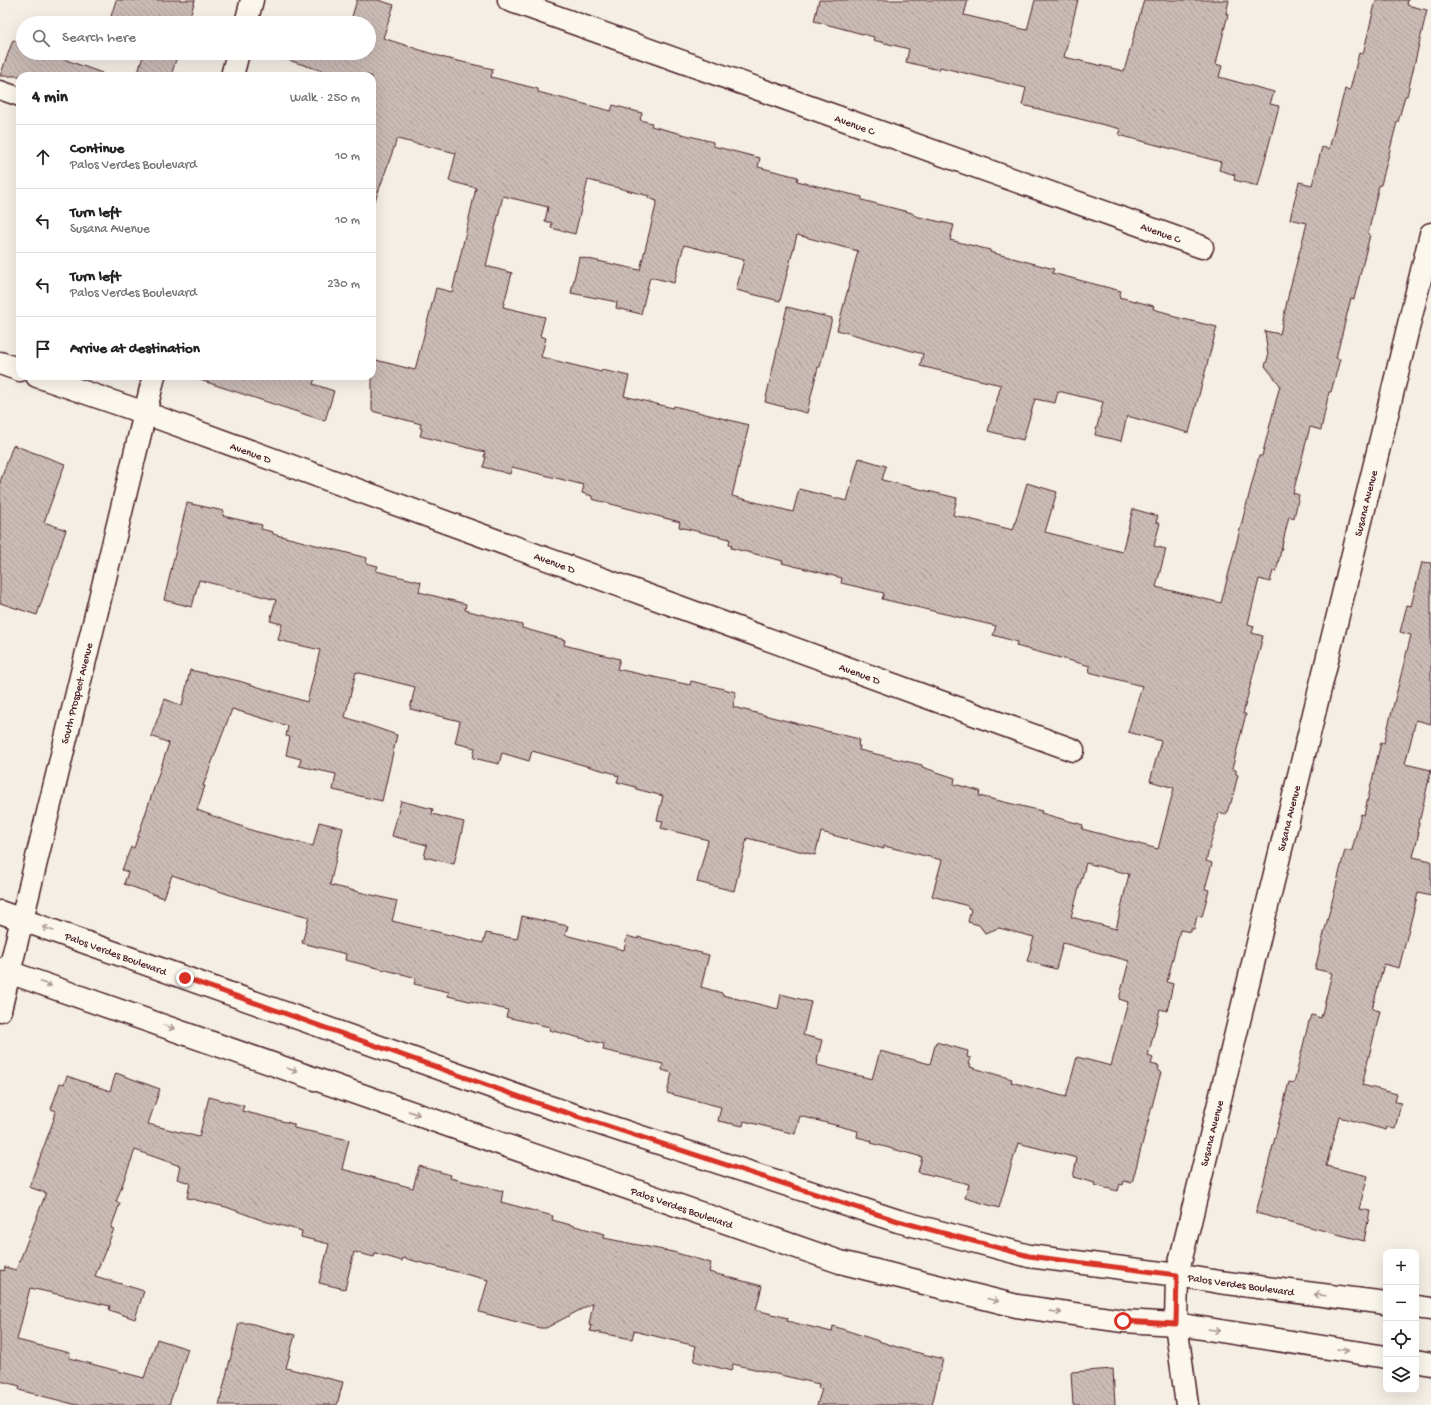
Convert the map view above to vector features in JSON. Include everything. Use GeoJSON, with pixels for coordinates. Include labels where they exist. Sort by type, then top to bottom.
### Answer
{"type":"FeatureCollection","features":[{"type":"Feature","properties":{"kind":"main road"},"geometry":{"type":"LineString","coordinates":[[248,16],[252,0]]}},
{"type":"Feature","properties":{"kind":"main road","name":"Avenue C"},"geometry":{"type":"LineString","coordinates":[[509,0],[1202,247]]}},
{"type":"Feature","properties":{"kind":"main road"},"geometry":{"type":"LineString","coordinates":[[233,72],[236,60]]}},
{"type":"Feature","properties":{"kind":"main road","name":"Susana Avenue"},"geometry":{"type":"LineString","coordinates":[[1187,1405],[1176,1324],[1177,1275],[1431,234]]}},
{"type":"Feature","properties":{"kind":"main road"},"geometry":{"type":"LineString","coordinates":[[0,363],[16,369]]}},
{"type":"Feature","properties":{"kind":"main road","name":"Avenue D"},"geometry":{"type":"LineString","coordinates":[[49,380],[144,413],[1073,750]]}},
{"type":"Feature","properties":{"kind":"main road","name":"South Prospect Avenue"},"geometry":{"type":"LineString","coordinates":[[0,1010],[5,970],[23,920],[36,859],[153,380]]}},
{"type":"Feature","properties":{"kind":"main road","name":"Palos Verdes Boulevard"},"geometry":{"type":"LineString","coordinates":[[0,912],[540,1104],[898,1221],[1029,1256],[1383,1303]]}},
{"type":"Feature","properties":{"kind":"main road","name":"Palos Verdes Boulevard"},"geometry":{"type":"LineString","coordinates":[[5,970],[840,1262],[1017,1306],[1123,1321],[1176,1324],[1383,1356]]}},
{"type":"Feature","properties":{"kind":"main road"},"geometry":{"type":"LineString","coordinates":[[1419,1307],[1431,1309]]}},
{"type":"Feature","properties":{"kind":"main road"},"geometry":{"type":"LineString","coordinates":[[1419,1362],[1431,1364]]}},
{"type":"Feature","properties":{"kind":"lane"},"geometry":{"type":"LineString","coordinates":[[0,90],[16,96]]}},
{"type":"Feature","properties":{"kind":"building"},"geometry":{"type":"Polygon","coordinates":[[[116,0],[195,0],[190,16],[111,16],[116,0]]]}},
{"type":"Feature","properties":{"kind":"building"},"geometry":{"type":"Polygon","coordinates":[[[357,0],[378,0],[394,5],[383,38],[445,58],[493,69],[491,77],[538,89],[538,92],[611,111],[613,105],[642,113],[640,120],[652,123],[651,126],[713,142],[713,146],[760,158],[758,167],[798,177],[797,181],[862,197],[862,200],[912,213],[915,216],[954,225],[950,240],[1054,269],[1052,273],[1121,291],[1119,297],[1154,306],[1153,309],[1171,314],[1171,316],[1217,327],[1189,433],[1127,416],[1121,441],[1095,435],[1103,402],[1058,391],[1055,403],[1035,399],[1023,440],[988,431],[1001,385],[920,366],[923,354],[837,330],[858,251],[797,235],[780,301],[736,290],[744,260],[684,245],[674,283],[650,277],[641,314],[616,308],[617,302],[571,293],[579,257],[640,270],[657,201],[648,198],[649,196],[588,180],[575,234],[551,228],[552,223],[545,221],[548,207],[503,196],[486,266],[512,273],[503,307],[545,317],[540,336],[546,338],[541,357],[601,372],[602,370],[629,376],[624,396],[673,408],[674,406],[749,425],[732,496],[793,512],[799,489],[847,501],[859,458],[886,466],[882,480],[957,498],[953,515],[1013,530],[1027,483],[1057,492],[1045,532],[1122,552],[1133,509],[1158,516],[1156,522],[1160,523],[1154,546],[1166,549],[1156,587],[1221,603],[1259,456],[1262,456],[1280,385],[1265,366],[1268,357],[1265,331],[1280,334],[1307,223],[1290,219],[1299,182],[1312,185],[1322,147],[1329,149],[1345,89],[1350,90],[1359,53],[1363,54],[1376,0],[1408,0],[1407,5],[1427,10],[1407,96],[1405,96],[1397,122],[1381,185],[1379,185],[1368,234],[1370,235],[1354,299],[1351,298],[1336,358],[1340,359],[1331,392],[1329,392],[1321,430],[1310,427],[1293,493],[1299,495],[1294,518],[1289,516],[1276,572],[1273,571],[1270,582],[1259,579],[1248,624],[1254,626],[1252,633],[1263,636],[1243,714],[1246,714],[1232,769],[1236,770],[1236,774],[1238,775],[1231,803],[1226,815],[1219,813],[1206,861],[1212,863],[1205,889],[1209,890],[1202,917],[1197,916],[1194,929],[1191,929],[1191,932],[1180,930],[1167,982],[1173,984],[1167,1011],[1160,1009],[1148,1056],[1153,1058],[1151,1064],[1159,1066],[1158,1071],[1161,1072],[1132,1183],[1124,1181],[1123,1185],[1120,1184],[1118,1191],[1094,1185],[1095,1183],[1073,1177],[1077,1158],[1018,1143],[999,1208],[965,1198],[969,1184],[918,1172],[922,1157],[871,1143],[872,1141],[857,1137],[858,1131],[800,1116],[795,1134],[744,1121],[743,1126],[718,1121],[721,1107],[667,1093],[672,1073],[662,1070],[663,1064],[603,1050],[604,1044],[549,1030],[550,1027],[506,1017],[508,1010],[448,996],[449,992],[414,984],[416,978],[345,960],[346,954],[302,943],[309,917],[242,899],[172,875],[164,898],[124,884],[128,872],[122,870],[131,847],[134,848],[169,743],[151,736],[165,699],[182,706],[190,670],[239,681],[307,702],[320,650],[278,640],[282,624],[270,621],[276,600],[199,580],[192,607],[164,600],[187,503],[224,511],[223,516],[262,525],[261,529],[273,532],[273,534],[367,558],[366,563],[378,566],[376,571],[421,582],[419,592],[466,604],[465,610],[522,625],[522,628],[565,640],[564,645],[620,659],[617,669],[690,685],[691,681],[736,692],[733,707],[859,739],[859,750],[922,765],[922,767],[955,778],[954,784],[980,791],[979,796],[1042,811],[1041,813],[1083,825],[1082,829],[1158,849],[1174,788],[1150,781],[1161,741],[1128,732],[1142,686],[1089,672],[1090,666],[1016,646],[1017,642],[993,635],[996,626],[882,599],[884,593],[841,583],[842,578],[731,548],[732,545],[729,544],[730,539],[679,527],[680,522],[592,499],[592,496],[582,493],[584,485],[512,467],[510,474],[483,467],[486,457],[484,457],[485,452],[420,436],[422,429],[420,428],[421,424],[372,411],[372,380],[376,380],[376,360],[415,370],[436,288],[452,292],[476,188],[449,181],[456,153],[397,139],[376,198],[376,72],[326,72],[288,60],[376,60],[376,16],[352,16],[357,0]],[[356,672],[345,717],[397,735],[382,801],[333,790],[336,774],[299,766],[301,759],[286,755],[290,737],[286,736],[288,726],[232,709],[203,786],[205,786],[197,810],[254,831],[313,846],[319,822],[343,828],[330,885],[397,901],[392,921],[483,943],[486,933],[517,939],[522,916],[568,926],[565,935],[624,950],[627,936],[638,939],[638,937],[709,955],[701,987],[722,993],[722,995],[778,1009],[781,994],[811,1002],[803,1035],[822,1040],[817,1065],[872,1079],[880,1051],[930,1064],[936,1042],[968,1051],[967,1057],[971,1058],[969,1064],[971,1065],[970,1067],[1012,1079],[1011,1082],[1066,1097],[1077,1057],[1111,1066],[1128,1002],[1119,999],[1129,961],[1063,943],[1056,969],[1027,961],[1034,937],[999,928],[985,933],[979,925],[968,922],[971,909],[968,908],[968,906],[932,896],[942,860],[884,846],[884,849],[821,832],[815,855],[747,838],[734,891],[697,882],[708,840],[661,828],[663,821],[657,820],[663,796],[617,782],[619,776],[615,775],[616,774],[532,751],[529,761],[502,753],[499,764],[473,758],[475,748],[455,743],[460,721],[410,709],[415,687],[356,672]],[[1086,863],[1071,917],[1116,929],[1129,874],[1086,863]]]}},
{"type":"Feature","properties":{"kind":"building"},"geometry":{"type":"Polygon","coordinates":[[[819,0],[968,0],[964,15],[1027,30],[1035,0],[1078,0],[1064,57],[1124,71],[1144,0],[1229,0],[1226,14],[1228,14],[1216,64],[1222,66],[1219,77],[1274,92],[1270,104],[1279,106],[1258,186],[1234,180],[1235,175],[1219,170],[1221,162],[1119,135],[1121,129],[1022,105],[1026,88],[940,67],[939,70],[906,62],[909,49],[873,40],[874,37],[814,21],[819,0]]]}},
{"type":"Feature","properties":{"kind":"building"},"geometry":{"type":"Polygon","coordinates":[[[13,40],[16,41],[16,60],[66,60],[99,72],[16,72],[16,76],[0,76],[13,40]]]}},
{"type":"Feature","properties":{"kind":"building"},"geometry":{"type":"Polygon","coordinates":[[[142,60],[176,60],[172,72],[138,72],[142,60]]]}},
{"type":"Feature","properties":{"kind":"building"},"geometry":{"type":"Polygon","coordinates":[[[787,307],[832,318],[807,413],[765,402],[787,307]]]}},
{"type":"Feature","properties":{"kind":"building"},"geometry":{"type":"Polygon","coordinates":[[[200,380],[314,380],[313,384],[334,391],[325,421],[200,380]]]}},
{"type":"Feature","properties":{"kind":"building"},"geometry":{"type":"Polygon","coordinates":[[[13,445],[65,464],[44,522],[66,530],[37,615],[0,603],[0,482],[13,445]]]}},
{"type":"Feature","properties":{"kind":"building"},"geometry":{"type":"Polygon","coordinates":[[[1422,562],[1431,563],[1431,724],[1416,720],[1405,764],[1431,770],[1413,857],[1431,861],[1431,896],[1418,893],[1399,968],[1384,964],[1372,1009],[1380,1011],[1362,1085],[1397,1094],[1395,1102],[1401,1103],[1395,1129],[1387,1127],[1386,1130],[1339,1117],[1326,1166],[1368,1176],[1359,1209],[1370,1211],[1364,1241],[1256,1213],[1289,1082],[1294,1083],[1309,1021],[1312,1015],[1321,1018],[1332,973],[1315,969],[1345,850],[1352,850],[1361,814],[1364,815],[1381,742],[1384,743],[1411,635],[1400,632],[1407,605],[1411,606],[1422,562]]]}},
{"type":"Feature","properties":{"kind":"building"},"geometry":{"type":"Polygon","coordinates":[[[401,801],[433,809],[432,814],[464,822],[454,864],[424,857],[427,845],[392,836],[401,801]]]}},
{"type":"Feature","properties":{"kind":"building"},"geometry":{"type":"Polygon","coordinates":[[[116,1073],[160,1089],[148,1124],[199,1137],[209,1097],[244,1106],[242,1111],[294,1124],[294,1128],[349,1140],[342,1169],[413,1188],[419,1166],[451,1175],[450,1178],[503,1191],[501,1202],[553,1216],[552,1220],[605,1234],[604,1238],[673,1252],[711,1263],[709,1272],[762,1286],[756,1310],[788,1318],[787,1321],[832,1332],[833,1326],[903,1349],[943,1359],[932,1405],[817,1405],[822,1389],[818,1388],[819,1384],[733,1364],[731,1371],[694,1361],[696,1346],[634,1331],[632,1339],[590,1331],[592,1326],[589,1325],[593,1303],[546,1328],[540,1328],[479,1312],[488,1280],[403,1258],[402,1261],[375,1253],[374,1257],[354,1252],[345,1289],[319,1283],[329,1244],[301,1237],[302,1231],[264,1221],[226,1207],[187,1198],[190,1183],[177,1179],[180,1166],[135,1150],[116,1202],[120,1203],[111,1228],[114,1229],[95,1276],[144,1291],[135,1319],[109,1310],[110,1306],[30,1288],[17,1340],[70,1353],[69,1358],[144,1378],[157,1339],[188,1349],[169,1405],[77,1405],[19,1390],[20,1386],[0,1381],[0,1270],[4,1271],[5,1267],[16,1270],[46,1193],[29,1187],[54,1119],[53,1118],[56,1111],[51,1109],[60,1083],[64,1084],[67,1076],[110,1091],[116,1073]]]}},
{"type":"Feature","properties":{"kind":"building"},"geometry":{"type":"Polygon","coordinates":[[[239,1323],[249,1323],[295,1335],[286,1368],[343,1382],[337,1405],[219,1405],[239,1323]]]}},
{"type":"Feature","properties":{"kind":"building"},"geometry":{"type":"Polygon","coordinates":[[[1113,1369],[1115,1405],[1073,1405],[1071,1372],[1113,1369]]]}},
{"type":"Feature","properties":{"kind":"route"},"geometry":{"type":"LineString","coordinates":[[185,978],[540,1104],[898,1221],[1029,1256],[1177,1275],[1176,1324],[1123,1321]]}}]}
